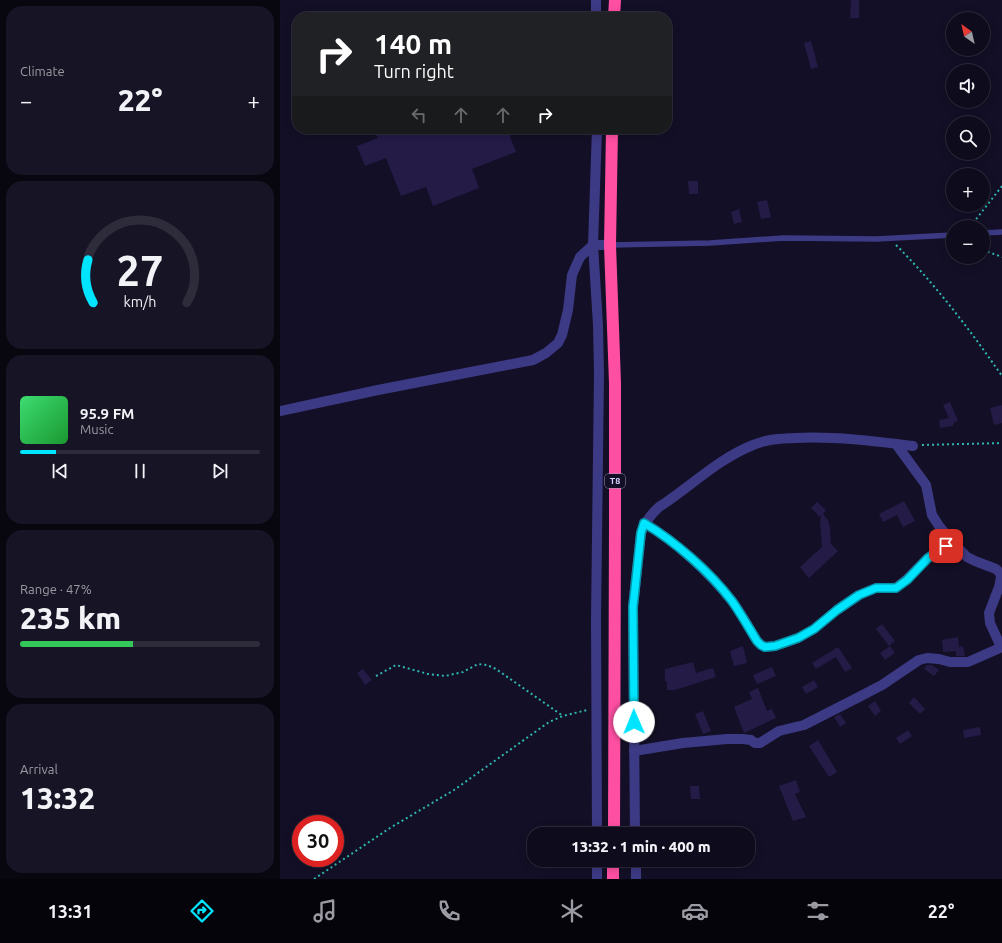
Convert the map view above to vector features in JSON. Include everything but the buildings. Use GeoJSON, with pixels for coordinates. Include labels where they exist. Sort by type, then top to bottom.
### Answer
{"type":"FeatureCollection","features":[{"type":"Feature","properties":{"kind":"highway"},"geometry":{"type":"LineString","coordinates":[[614,12],[615,0]]}},
{"type":"Feature","properties":{"kind":"highway","name":"T8"},"geometry":{"type":"LineString","coordinates":[[612,134],[610,245],[615,446],[614,827]]}},
{"type":"Feature","properties":{"kind":"highway"},"geometry":{"type":"LineString","coordinates":[[613,867],[613,879]]}},
{"type":"Feature","properties":{"kind":"street"},"geometry":{"type":"LineString","coordinates":[[596,0],[596,12]]}},
{"type":"Feature","properties":{"kind":"street"},"geometry":{"type":"LineString","coordinates":[[597,134],[594,245],[599,373],[596,708],[597,827]]}},
{"type":"Feature","properties":{"kind":"street"},"geometry":{"type":"LineString","coordinates":[[280,411],[378,390],[533,360],[546,354],[558,343],[562,335],[568,310],[572,275],[580,257],[594,245],[610,245]]}},
{"type":"Feature","properties":{"kind":"street"},"geometry":{"type":"LineString","coordinates":[[635,827],[633,607],[641,533],[644,523],[659,507],[723,461],[766,440],[815,437],[843,438],[913,446]]}},
{"type":"Feature","properties":{"kind":"street"},"geometry":{"type":"LineString","coordinates":[[634,751],[727,739],[743,738],[760,743],[779,731],[804,724],[882,685],[919,660],[927,658],[950,662],[968,662],[1002,647],[990,623],[989,613],[999,587],[1000,573],[996,569],[967,557],[953,543],[932,515],[926,485],[896,444]]}},
{"type":"Feature","properties":{"kind":"street"},"geometry":{"type":"LineString","coordinates":[[644,523],[674,544],[717,583],[733,602],[757,641],[765,647],[775,646],[798,638],[814,629],[837,610],[869,590],[876,588],[896,588],[907,580],[928,558],[953,543]]}},
{"type":"Feature","properties":{"kind":"street"},"geometry":{"type":"LineString","coordinates":[[597,867],[597,879]]}},
{"type":"Feature","properties":{"kind":"street"},"geometry":{"type":"LineString","coordinates":[[636,867],[636,879]]}},
{"type":"Feature","properties":{"kind":"lane"},"geometry":{"type":"LineString","coordinates":[[990,233],[1002,232]]}},
{"type":"Feature","properties":{"kind":"lane"},"geometry":{"type":"LineString","coordinates":[[610,245],[710,243],[784,238],[890,238],[946,235]]}},
{"type":"Feature","properties":{"kind":"path"},"geometry":{"type":"LineString","coordinates":[[975,220],[1002,186]]}},
{"type":"Feature","properties":{"kind":"path"},"geometry":{"type":"LineString","coordinates":[[890,238],[931,282],[976,338],[1002,376]]}},
{"type":"Feature","properties":{"kind":"path"},"geometry":{"type":"LineString","coordinates":[[990,253],[1002,257]]}},
{"type":"Feature","properties":{"kind":"path"},"geometry":{"type":"LineString","coordinates":[[913,446],[1002,443]]}},
{"type":"Feature","properties":{"kind":"path"},"geometry":{"type":"LineString","coordinates":[[376,676],[396,665],[428,674],[445,676],[463,672],[478,664],[487,665],[496,669],[563,716]]}},
{"type":"Feature","properties":{"kind":"path"},"geometry":{"type":"LineString","coordinates":[[314,879],[390,828],[454,790],[549,722],[563,716],[596,708]]}},
{"type":"Feature","properties":{"kind":"route"},"geometry":{"type":"LineString","coordinates":[[634,722],[633,607],[641,533],[644,523],[655,529],[674,544],[717,583],[733,602],[757,641],[765,647],[775,646],[798,638],[814,629],[837,610],[869,590],[876,588],[892,589],[900,586],[928,558],[946,546]]}}]}
